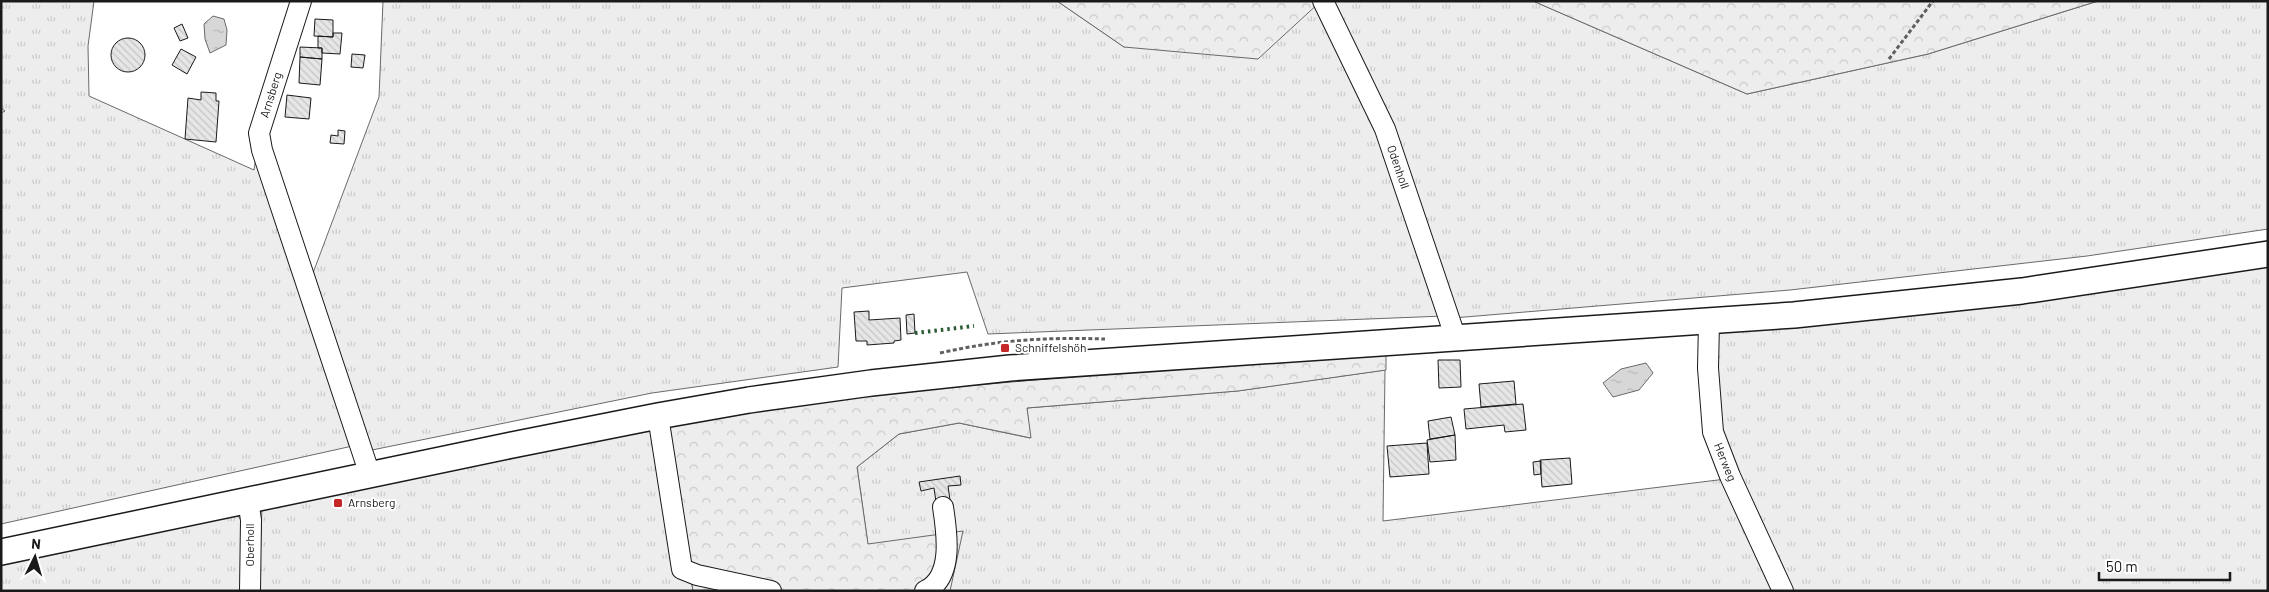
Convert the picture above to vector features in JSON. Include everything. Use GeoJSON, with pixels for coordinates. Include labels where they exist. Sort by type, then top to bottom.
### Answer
{"type":"FeatureCollection","features":[{"type":"Feature","properties":{"kind":"main road"},"geometry":{"type":"LineString","coordinates":[[1,552],[658,416],[749,400],[871,383],[1010,368],[1709,322],[1935,302],[2022,291],[2268,254]]}},
{"type":"Feature","properties":{"kind":"street","name":"Arnsberg"},"geometry":{"type":"LineString","coordinates":[[301,1],[260,133],[262,150],[370,475]]}},
{"type":"Feature","properties":{"kind":"street","name":"Odenholl"},"geometry":{"type":"LineString","coordinates":[[1323,1],[1385,129],[1456,339]]}},
{"type":"Feature","properties":{"kind":"street","name":"Herweg"},"geometry":{"type":"LineString","coordinates":[[1709,322],[1708,368],[1713,432],[1730,476],[1783,591]]}},
{"type":"Feature","properties":{"kind":"street"},"geometry":{"type":"LineString","coordinates":[[658,416],[682,569],[697,575],[771,591]]}},
{"type":"Feature","properties":{"kind":"street","name":"Oberholl"},"geometry":{"type":"LineString","coordinates":[[248,500],[250,520],[250,591]]}},
{"type":"Feature","properties":{"kind":"street"},"geometry":{"type":"LineString","coordinates":[[925,591],[932,588],[945,570],[947,534],[943,508]]}},
{"type":"Feature","properties":{"kind":"path"},"geometry":{"type":"LineString","coordinates":[[1889,59],[1933,1]]}},
{"type":"Feature","properties":{"kind":"green space"},"geometry":{"type":"Polygon","coordinates":[[[1,1],[94,1],[88,46],[89,96],[254,170],[257,150],[357,445],[1,524],[1,113],[5,111],[1,108],[1,1]]]}},
{"type":"Feature","properties":{"kind":"green space"},"geometry":{"type":"Polygon","coordinates":[[[383,1],[1057,1],[1124,47],[1320,2],[1382,130],[1444,316],[988,334],[967,272],[842,288],[838,367],[652,393],[372,450],[310,281],[379,97],[383,1]]]}},
{"type":"Feature","properties":{"kind":"green space"},"geometry":{"type":"Polygon","coordinates":[[[1057,1],[1321,1],[1258,59],[1124,47],[1057,1]]]}},
{"type":"Feature","properties":{"kind":"green space"},"geometry":{"type":"Polygon","coordinates":[[[1325,1],[1533,1],[1747,94],[1928,54],[2098,1],[2268,1],[2268,229],[2087,256],[1790,290],[1453,318],[1325,1]]]}},
{"type":"Feature","properties":{"kind":"green space"},"geometry":{"type":"Polygon","coordinates":[[[1533,1],[2098,1],[1928,54],[1747,94],[1533,1]]]}},
{"type":"Feature","properties":{"kind":"green space"},"geometry":{"type":"Polygon","coordinates":[[[2268,262],[2268,591],[1791,591],[1735,476],[1722,428],[1711,333],[2268,262]]]}},
{"type":"Feature","properties":{"kind":"green space"},"geometry":{"type":"Polygon","coordinates":[[[1386,349],[1386,370],[1238,391],[1027,408],[1031,438],[959,423],[899,434],[857,467],[868,544],[963,531],[950,591],[693,591],[666,420],[864,395],[1386,349]]]}},
{"type":"Feature","properties":{"kind":"green space"},"geometry":{"type":"Polygon","coordinates":[[[1385,370],[1383,521],[1726,479],[1778,591],[950,591],[868,545],[857,467],[899,434],[959,423],[1030,438],[1027,408],[1237,391],[1385,370]]]}},
{"type":"Feature","properties":{"kind":"green space"},"geometry":{"type":"Polygon","coordinates":[[[666,420],[693,591],[258,591],[262,509],[666,420]]]}},
{"type":"Feature","properties":{"kind":"green space"},"geometry":{"type":"Polygon","coordinates":[[[237,515],[244,524],[245,591],[1,591],[1,559],[237,515]]]}},
{"type":"Feature","properties":{"kind":"water"},"geometry":{"type":"Polygon","coordinates":[[[213,16],[224,19],[227,30],[226,45],[210,53],[205,39],[204,24],[213,16]]]}},
{"type":"Feature","properties":{"kind":"water"},"geometry":{"type":"Polygon","coordinates":[[[1646,363],[1653,373],[1639,390],[1613,397],[1603,383],[1621,369],[1646,363]]]}},
{"type":"Feature","properties":{"kind":"building"},"geometry":{"type":"Polygon","coordinates":[[[315,19],[333,20],[333,37],[314,36],[315,19]]]}},
{"type":"Feature","properties":{"kind":"building"},"geometry":{"type":"Polygon","coordinates":[[[182,24],[188,38],[180,41],[174,28],[182,24]]]}},
{"type":"Feature","properties":{"kind":"building"},"geometry":{"type":"Polygon","coordinates":[[[333,33],[342,33],[340,54],[322,53],[322,48],[318,48],[318,36],[333,37],[333,33]]]}},
{"type":"Feature","properties":{"kind":"building"},"geometry":{"type":"Polygon","coordinates":[[[128,38],[140,43],[145,55],[140,67],[128,72],[116,67],[111,55],[116,43],[128,38]]]}},
{"type":"Feature","properties":{"kind":"building"},"geometry":{"type":"Polygon","coordinates":[[[300,47],[322,48],[322,59],[300,57],[300,47]]]}},
{"type":"Feature","properties":{"kind":"building"},"geometry":{"type":"Polygon","coordinates":[[[181,49],[196,57],[187,74],[172,65],[181,49]]]}},
{"type":"Feature","properties":{"kind":"building"},"geometry":{"type":"Polygon","coordinates":[[[352,54],[365,55],[363,68],[351,67],[352,54]]]}},
{"type":"Feature","properties":{"kind":"building"},"geometry":{"type":"Polygon","coordinates":[[[300,57],[322,59],[320,85],[299,83],[300,57]]]}},
{"type":"Feature","properties":{"kind":"building"},"geometry":{"type":"Polygon","coordinates":[[[201,92],[216,93],[216,101],[219,101],[216,142],[185,139],[188,98],[201,100],[201,92]]]}},
{"type":"Feature","properties":{"kind":"building"},"geometry":{"type":"Polygon","coordinates":[[[287,95],[311,98],[309,119],[285,117],[287,95]]]}},
{"type":"Feature","properties":{"kind":"building"},"geometry":{"type":"Polygon","coordinates":[[[338,130],[345,131],[344,144],[330,143],[331,135],[338,136],[338,130]]]}},
{"type":"Feature","properties":{"kind":"building"},"geometry":{"type":"Polygon","coordinates":[[[869,311],[869,320],[900,318],[901,340],[894,341],[894,343],[867,345],[867,341],[856,341],[854,312],[869,311]]]}},
{"type":"Feature","properties":{"kind":"building"},"geometry":{"type":"Polygon","coordinates":[[[914,314],[915,333],[907,334],[906,315],[914,314]]]}},
{"type":"Feature","properties":{"kind":"building"},"geometry":{"type":"Polygon","coordinates":[[[1438,360],[1460,360],[1461,387],[1439,388],[1438,360]]]}},
{"type":"Feature","properties":{"kind":"building"},"geometry":{"type":"Polygon","coordinates":[[[1514,381],[1516,404],[1481,407],[1479,384],[1514,381]]]}},
{"type":"Feature","properties":{"kind":"building"},"geometry":{"type":"Polygon","coordinates":[[[1523,404],[1526,430],[1505,432],[1504,425],[1466,429],[1464,409],[1523,404]]]}},
{"type":"Feature","properties":{"kind":"building"},"geometry":{"type":"Polygon","coordinates":[[[1451,417],[1455,435],[1430,439],[1428,421],[1451,417]]]}},
{"type":"Feature","properties":{"kind":"building"},"geometry":{"type":"Polygon","coordinates":[[[1455,435],[1456,460],[1430,462],[1427,440],[1455,435]]]}},
{"type":"Feature","properties":{"kind":"building"},"geometry":{"type":"Polygon","coordinates":[[[1427,443],[1429,474],[1390,477],[1387,446],[1427,443]]]}},
{"type":"Feature","properties":{"kind":"building"},"geometry":{"type":"Polygon","coordinates":[[[1570,458],[1572,484],[1542,487],[1540,460],[1570,458]]]}},
{"type":"Feature","properties":{"kind":"building"},"geometry":{"type":"Polygon","coordinates":[[[1541,461],[1541,474],[1534,475],[1533,462],[1541,461]]]}},
{"type":"Feature","properties":{"kind":"building"},"geometry":{"type":"Polygon","coordinates":[[[960,476],[961,485],[948,486],[950,500],[936,502],[934,488],[921,491],[919,482],[960,476]]]}},
{"type":"Feature","properties":{"kind":"hedge"},"geometry":{"type":"LineString","coordinates":[[915,333],[974,326]]}},
{"type":"Feature","properties":{"kind":"place","name":"Schniffelshöh"},"geometry":{"type":"Point","coordinates":[1005,348]}},
{"type":"Feature","properties":{"kind":"place","name":"Arnsberg"},"geometry":{"type":"Point","coordinates":[338,503]}}]}
